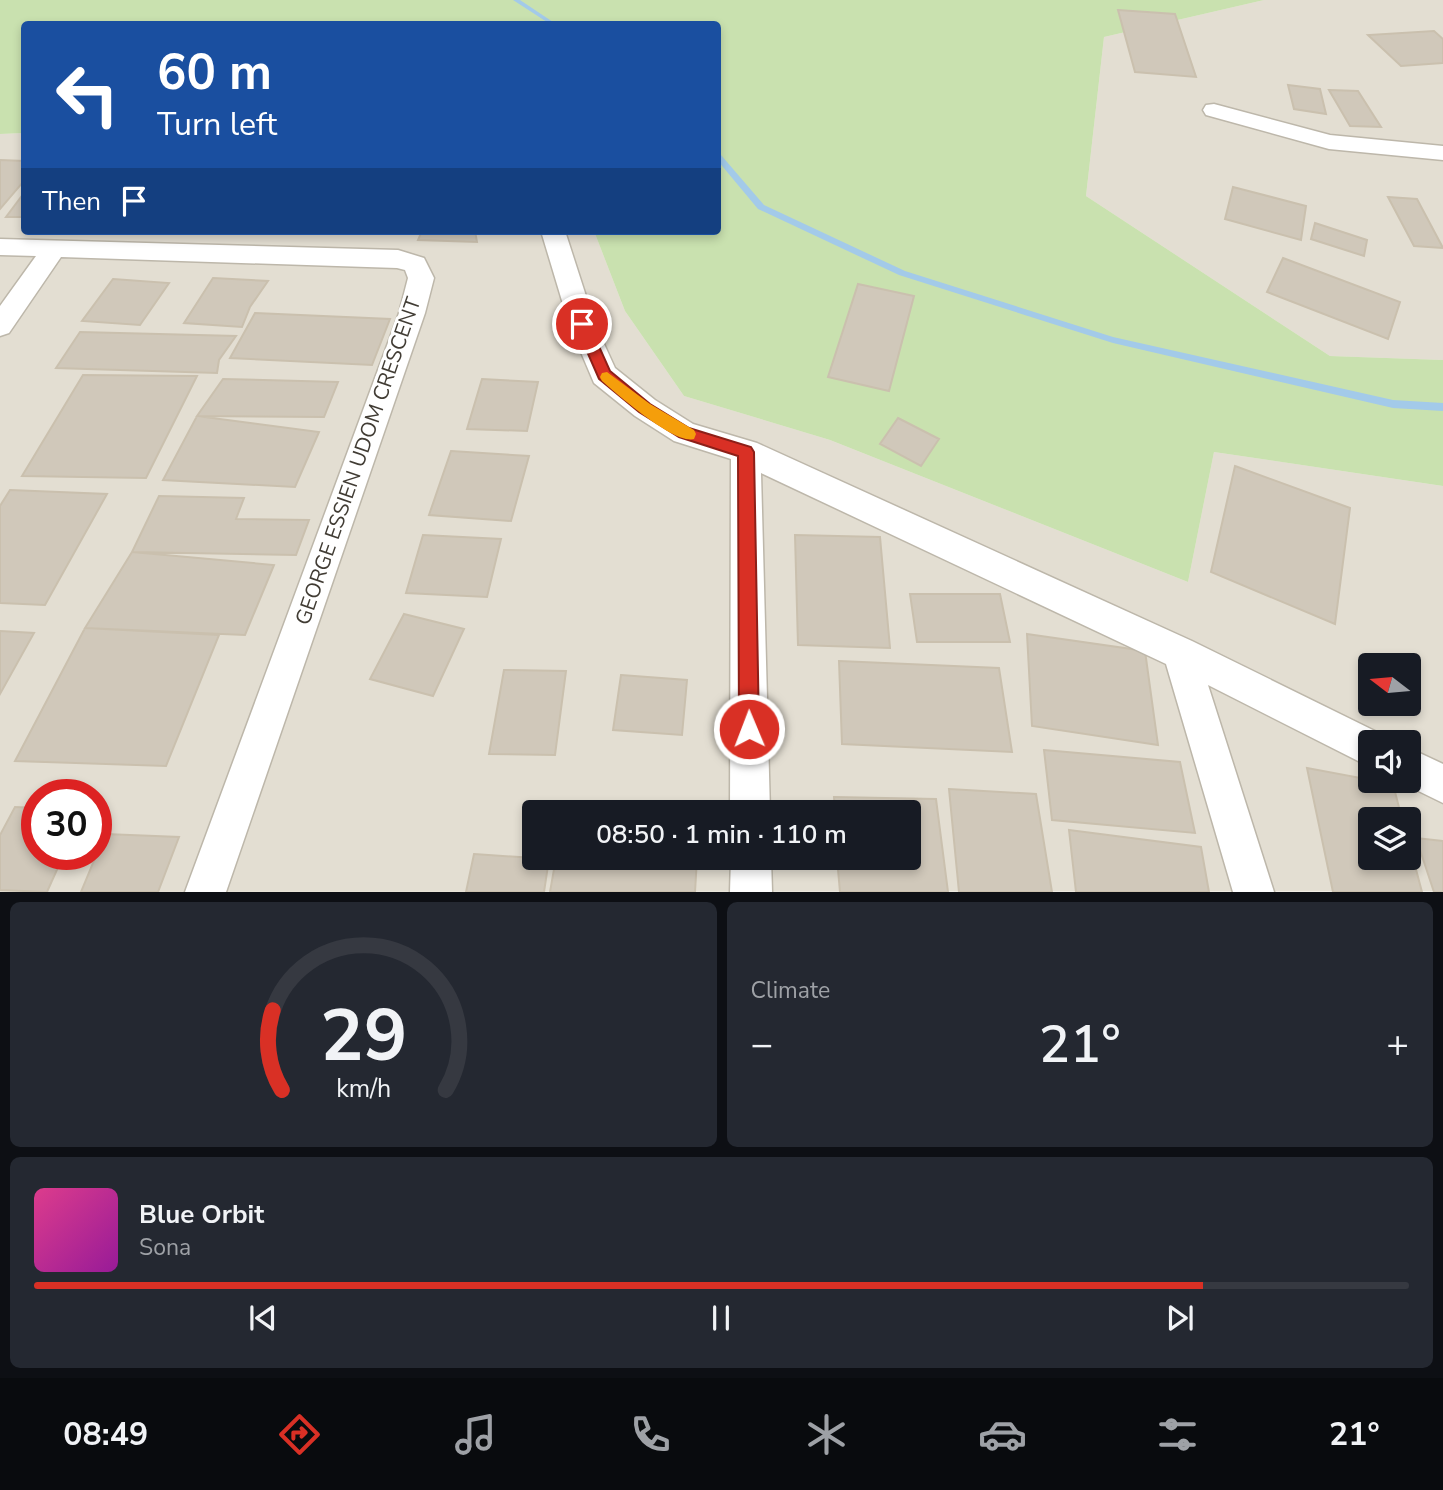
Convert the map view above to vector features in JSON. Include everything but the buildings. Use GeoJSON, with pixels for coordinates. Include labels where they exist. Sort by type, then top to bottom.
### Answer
{"type":"FeatureCollection","features":[{"type":"Feature","properties":{"kind":"street"},"geometry":{"type":"LineString","coordinates":[[1214,110],[1329,142],[1443,153]]}},
{"type":"Feature","properties":{"kind":"street"},"geometry":{"type":"LineString","coordinates":[[554,235],[582,324],[604,375],[645,408],[684,433],[746,452],[1180,653],[1358,742]]}},
{"type":"Feature","properties":{"kind":"street","name":"GEORGE ESSIEN UDOM CRESCENT"},"geometry":{"type":"LineString","coordinates":[[0,247],[398,259],[415,264],[421,278],[412,313],[205,891]]}},
{"type":"Feature","properties":{"kind":"street"},"geometry":{"type":"LineString","coordinates":[[0,326],[54,249]]}},
{"type":"Feature","properties":{"kind":"street"},"geometry":{"type":"LineString","coordinates":[[746,452],[750,800]]}},
{"type":"Feature","properties":{"kind":"street"},"geometry":{"type":"LineString","coordinates":[[1180,653],[1254,891]]}},
{"type":"Feature","properties":{"kind":"street"},"geometry":{"type":"LineString","coordinates":[[1421,773],[1443,784]]}},
{"type":"Feature","properties":{"kind":"street"},"geometry":{"type":"LineString","coordinates":[[751,870],[751,891]]}},
{"type":"Feature","properties":{"kind":"shaded area"},"geometry":{"type":"Polygon","coordinates":[[[1264,0],[1443,0],[1443,360],[1330,356],[1086,196],[1104,37],[1264,0]]]}},
{"type":"Feature","properties":{"kind":"shaded area"},"geometry":{"type":"Polygon","coordinates":[[[21,133],[21,235],[596,235],[625,311],[684,396],[830,440],[1188,582],[1214,452],[1443,486],[1443,891],[0,892],[0,134],[21,133]]]}},
{"type":"Feature","properties":{"kind":"green space"},"geometry":{"type":"Polygon","coordinates":[[[0,0],[1264,0],[1104,37],[1086,196],[1330,356],[1443,360],[1443,486],[1214,452],[1188,582],[830,440],[684,396],[625,311],[596,235],[721,235],[721,21],[21,21],[21,133],[0,134],[0,0]]]}},
{"type":"Feature","properties":{"kind":"waterway"},"geometry":{"type":"LineString","coordinates":[[516,0],[548,21]]}},
{"type":"Feature","properties":{"kind":"waterway"},"geometry":{"type":"LineString","coordinates":[[721,160],[761,207],[902,273],[1113,340],[1393,404],[1443,407]]}},
{"type":"Feature","properties":{"kind":"slow traffic"},"geometry":{"type":"LineString","coordinates":[[607,377],[645,408],[688,434]]}},
{"type":"Feature","properties":{"kind":"route"},"geometry":{"type":"LineString","coordinates":[[582,324],[604,375],[645,408],[684,433],[746,452],[749,729]]}}]}
